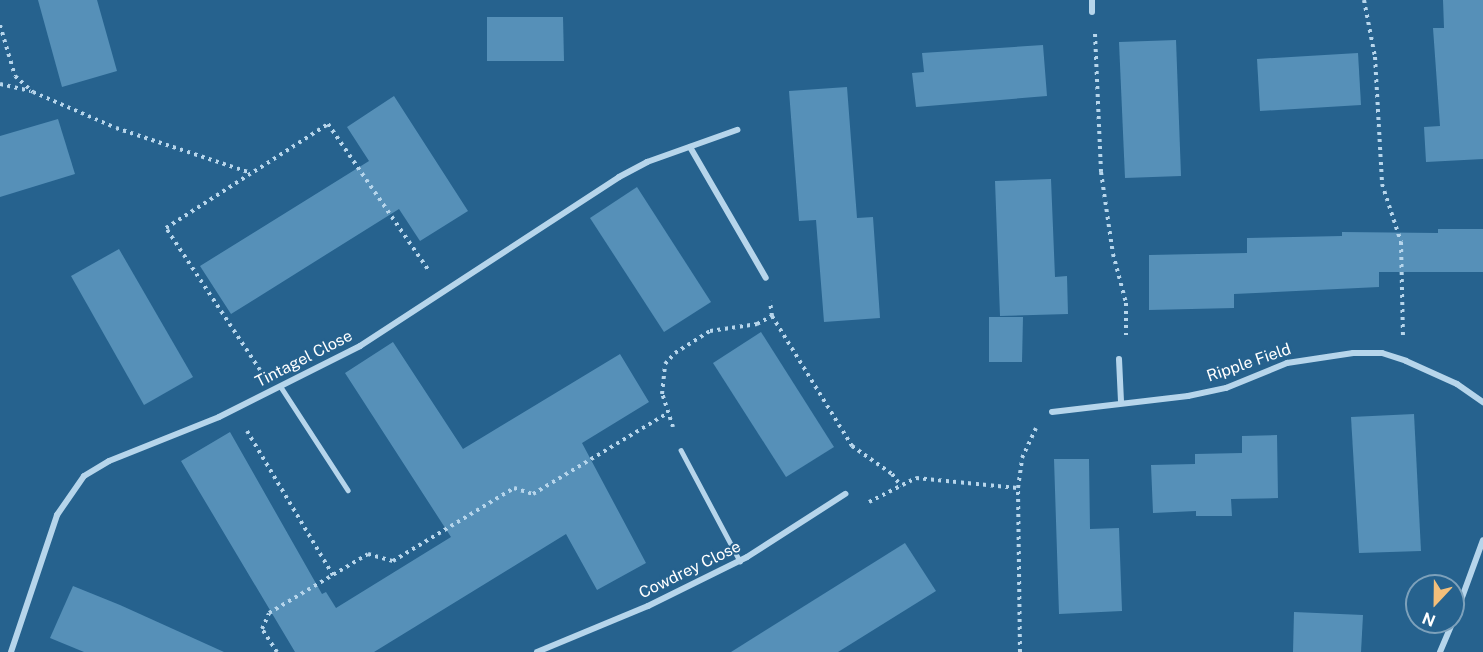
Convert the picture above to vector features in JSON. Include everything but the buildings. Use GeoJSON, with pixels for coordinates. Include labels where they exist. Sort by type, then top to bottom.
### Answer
{"type":"FeatureCollection","features":[{"type":"Feature","properties":{"kind":"street"},"geometry":{"type":"LineString","coordinates":[[1092,0],[1092,12]]}},
{"type":"Feature","properties":{"kind":"street","name":"Tintagel Close"},"geometry":{"type":"LineString","coordinates":[[11,652],[57,515],[84,476],[109,461],[235,409],[360,346],[445,293],[620,177],[737,130]]}},
{"type":"Feature","properties":{"kind":"street"},"geometry":{"type":"LineString","coordinates":[[690,147],[766,278]]}},
{"type":"Feature","properties":{"kind":"street","name":"Ripple Field"},"geometry":{"type":"LineString","coordinates":[[1052,412],[1226,388],[1287,363],[1320,355],[1382,353],[1457,384],[1483,402]]}},
{"type":"Feature","properties":{"kind":"street"},"geometry":{"type":"LineString","coordinates":[[1119,359],[1121,402]]}},
{"type":"Feature","properties":{"kind":"street","name":"Cowdrey Close"},"geometry":{"type":"LineString","coordinates":[[537,652],[648,606],[740,561],[845,494]]}},
{"type":"Feature","properties":{"kind":"street"},"geometry":{"type":"LineString","coordinates":[[1465,589],[1483,540]]}},
{"type":"Feature","properties":{"kind":"street"},"geometry":{"type":"LineString","coordinates":[[1440,652],[1448,634]]}},
{"type":"Feature","properties":{"kind":"lane"},"geometry":{"type":"LineString","coordinates":[[281,387],[348,490]]}},
{"type":"Feature","properties":{"kind":"lane"},"geometry":{"type":"LineString","coordinates":[[681,450],[740,561]]}},
{"type":"Feature","properties":{"kind":"path"},"geometry":{"type":"LineString","coordinates":[[1364,0],[1375,57],[1382,184],[1401,242],[1404,287],[1400,302],[1406,361]]}},
{"type":"Feature","properties":{"kind":"path"},"geometry":{"type":"LineString","coordinates":[[1092,12],[1101,172],[1113,254],[1128,324],[1119,359]]}},
{"type":"Feature","properties":{"kind":"path"},"geometry":{"type":"LineString","coordinates":[[0,25],[15,76],[33,92]]}},
{"type":"Feature","properties":{"kind":"path"},"geometry":{"type":"LineString","coordinates":[[0,84],[33,92],[116,128],[252,173]]}},
{"type":"Feature","properties":{"kind":"path"},"geometry":{"type":"LineString","coordinates":[[274,390],[166,228],[328,124],[445,293]]}},
{"type":"Feature","properties":{"kind":"path"},"geometry":{"type":"LineString","coordinates":[[766,278],[772,316],[852,446],[892,474],[901,486]]}},
{"type":"Feature","properties":{"kind":"path"},"geometry":{"type":"LineString","coordinates":[[681,450],[668,413],[660,376],[675,353],[710,331],[757,324],[772,316]]}},
{"type":"Feature","properties":{"kind":"path"},"geometry":{"type":"LineString","coordinates":[[235,409],[333,575]]}},
{"type":"Feature","properties":{"kind":"path"},"geometry":{"type":"LineString","coordinates":[[1020,652],[1018,488],[1026,447],[1052,412]]}},
{"type":"Feature","properties":{"kind":"path"},"geometry":{"type":"LineString","coordinates":[[277,652],[262,629],[269,613],[368,554],[393,561],[514,488],[532,494],[668,413]]}},
{"type":"Feature","properties":{"kind":"path"},"geometry":{"type":"LineString","coordinates":[[845,494],[870,503],[916,478],[938,477],[1018,488]]}}]}
